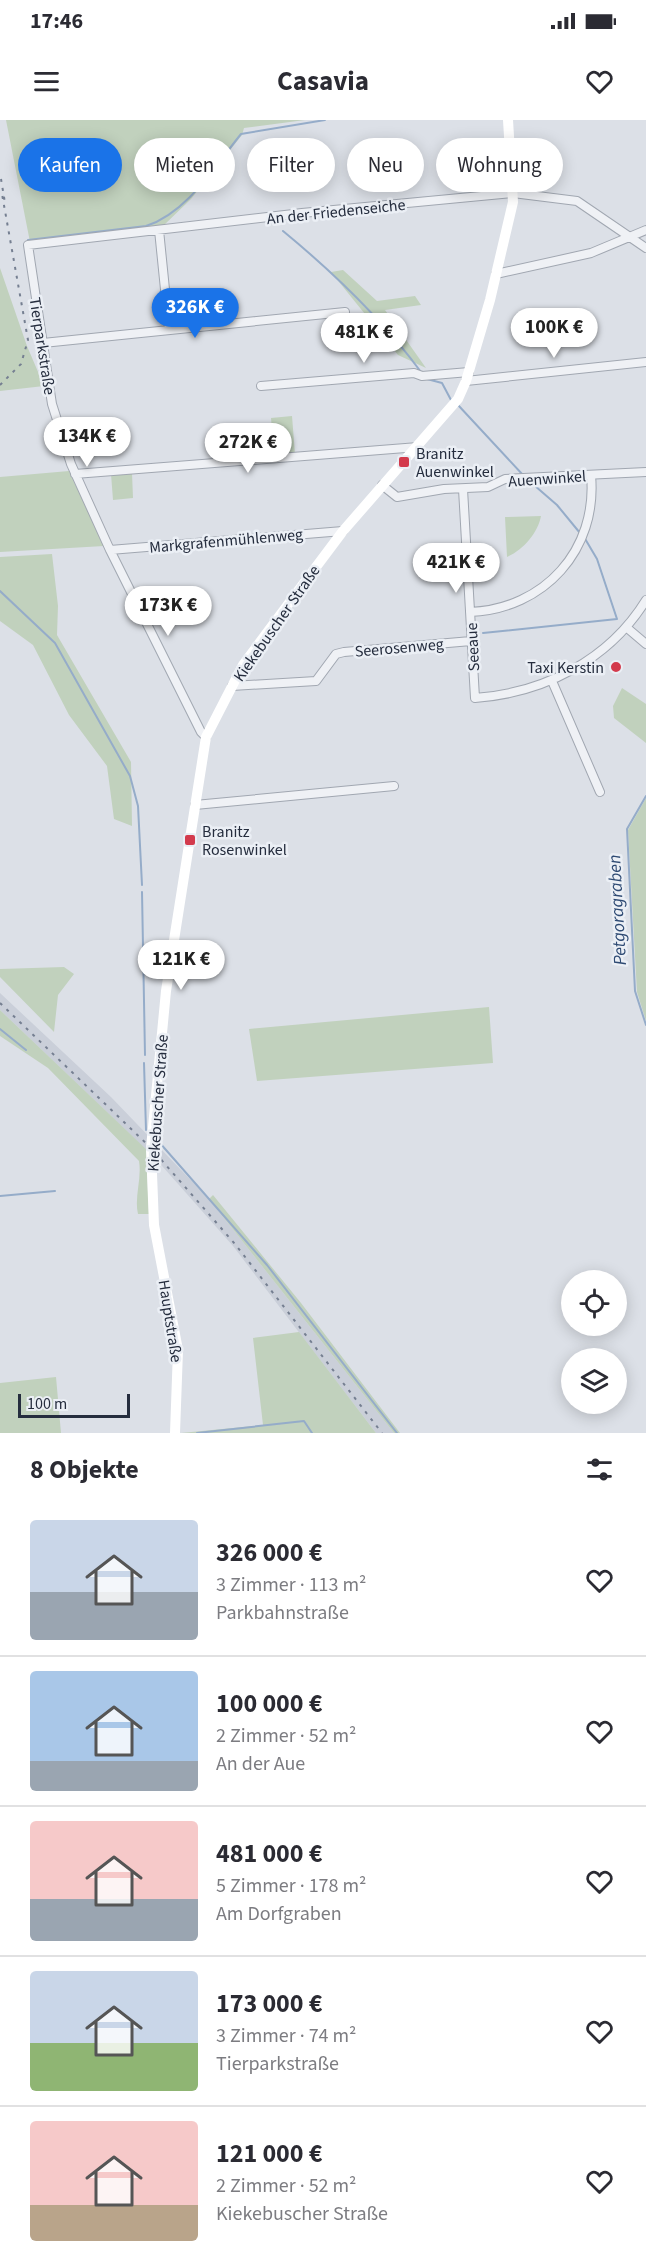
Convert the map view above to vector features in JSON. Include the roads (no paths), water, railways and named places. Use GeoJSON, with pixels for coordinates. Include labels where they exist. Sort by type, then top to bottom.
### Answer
{"type":"FeatureCollection","features":[{"type":"Feature","properties":{"kind":"street","name":"Kiekebuscher Straße"},"geometry":{"type":"LineString","coordinates":[[158,1246],[153,1213],[151,1148],[166,991],[207,737],[243,665],[343,531],[449,412],[467,377],[496,274],[513,193],[508,120]]}},
{"type":"Feature","properties":{"kind":"street","name":"An der Friedenseiche"},"geometry":{"type":"LineString","coordinates":[[28,245],[513,193],[577,201],[646,248]]}},
{"type":"Feature","properties":{"kind":"street"},"geometry":{"type":"LineString","coordinates":[[159,230],[169,329]]}},
{"type":"Feature","properties":{"kind":"street"},"geometry":{"type":"LineString","coordinates":[[496,274],[591,253],[629,235],[646,230]]}},
{"type":"Feature","properties":{"kind":"street","name":"Tierparkstraße"},"geometry":{"type":"LineString","coordinates":[[28,245],[55,417],[75,474],[110,550],[201,732],[207,737]]}},
{"type":"Feature","properties":{"kind":"street"},"geometry":{"type":"LineString","coordinates":[[43,343],[345,312]]}},
{"type":"Feature","properties":{"kind":"street"},"geometry":{"type":"LineString","coordinates":[[261,386],[414,373],[422,376],[467,377],[646,362]]}},
{"type":"Feature","properties":{"kind":"street"},"geometry":{"type":"LineString","coordinates":[[75,474],[418,447]]}},
{"type":"Feature","properties":{"kind":"street","name":"Auenwinkel"},"geometry":{"type":"LineString","coordinates":[[382,485],[397,497],[488,487],[505,479],[646,471]]}},
{"type":"Feature","properties":{"kind":"street"},"geometry":{"type":"LineString","coordinates":[[470,612],[500,609],[534,594],[561,573],[583,537],[590,514],[591,475]]}},
{"type":"Feature","properties":{"kind":"street","name":"Seeaue"},"geometry":{"type":"LineString","coordinates":[[463,489],[475,698],[515,693],[552,681]]}},
{"type":"Feature","properties":{"kind":"street","name":"Markgrafenmühlenweg"},"geometry":{"type":"LineString","coordinates":[[110,550],[343,531]]}},
{"type":"Feature","properties":{"kind":"street"},"geometry":{"type":"LineString","coordinates":[[600,792],[552,681],[577,669],[626,627],[646,600]]}},
{"type":"Feature","properties":{"kind":"street"},"geometry":{"type":"LineString","coordinates":[[626,627],[646,644]]}},
{"type":"Feature","properties":{"kind":"street","name":"Seerosenweg"},"geometry":{"type":"LineString","coordinates":[[232,686],[316,681],[336,654],[344,652],[471,641]]}},
{"type":"Feature","properties":{"kind":"street"},"geometry":{"type":"LineString","coordinates":[[195,805],[394,786]]}},
{"type":"Feature","properties":{"kind":"street","name":"Hauptstraße"},"geometry":{"type":"LineString","coordinates":[[158,1246],[178,1350],[175,1433]]}},
{"type":"Feature","properties":{"kind":"waterway"},"geometry":{"type":"LineString","coordinates":[[28,240],[146,226],[161,220],[187,200],[241,134],[325,120]]}},
{"type":"Feature","properties":{"kind":"waterway"},"geometry":{"type":"LineString","coordinates":[[283,231],[356,297],[421,372]]}},
{"type":"Feature","properties":{"kind":"waterway"},"geometry":{"type":"LineString","coordinates":[[427,379],[442,383],[451,400]]}},
{"type":"Feature","properties":{"kind":"waterway"},"geometry":{"type":"LineString","coordinates":[[458,405],[523,475]]}},
{"type":"Feature","properties":{"kind":"waterway"},"geometry":{"type":"LineString","coordinates":[[527,479],[557,505],[580,533]]}},
{"type":"Feature","properties":{"kind":"waterway"},"geometry":{"type":"LineString","coordinates":[[483,633],[617,619],[597,559],[584,537]]}},
{"type":"Feature","properties":{"kind":"waterway"},"geometry":{"type":"LineString","coordinates":[[0,591],[55,643],[130,776],[138,806],[142,885]]}},
{"type":"Feature","properties":{"kind":"waterway","name":"Petgoragraben"},"geometry":{"type":"LineString","coordinates":[[646,796],[627,829],[635,991],[646,1025]]}},
{"type":"Feature","properties":{"kind":"waterway"},"geometry":{"type":"LineString","coordinates":[[142,892],[145,1055]]}},
{"type":"Feature","properties":{"kind":"waterway"},"geometry":{"type":"LineString","coordinates":[[0,1029],[26,1050]]}},
{"type":"Feature","properties":{"kind":"waterway"},"geometry":{"type":"LineString","coordinates":[[144,1063],[146,1130]]}},
{"type":"Feature","properties":{"kind":"waterway"},"geometry":{"type":"LineString","coordinates":[[159,1142],[267,1265],[397,1433]]}},
{"type":"Feature","properties":{"kind":"waterway"},"geometry":{"type":"LineString","coordinates":[[0,1196],[55,1191]]}},
{"type":"Feature","properties":{"kind":"waterway"},"geometry":{"type":"LineString","coordinates":[[197,1433],[304,1421],[312,1433]]}},
{"type":"Feature","properties":{"kind":"railway"},"geometry":{"type":"LineString","coordinates":[[1,179],[5,203]]}},
{"type":"Feature","properties":{"kind":"railway"},"geometry":{"type":"LineString","coordinates":[[0,385],[21,364],[28,340],[2,194]]}},
{"type":"Feature","properties":{"kind":"railway"},"geometry":{"type":"LineString","coordinates":[[0,1003],[151,1148],[235,1244],[382,1433]]}},
{"type":"Feature","properties":{"kind":"place","name":"Branitz Auenwinkel"},"geometry":{"type":"Point","coordinates":[404,462]}},
{"type":"Feature","properties":{"kind":"place","name":"Taxi Kerstin"},"geometry":{"type":"Point","coordinates":[616,667]}},
{"type":"Feature","properties":{"kind":"place","name":"Branitz Rosenwinkel"},"geometry":{"type":"Point","coordinates":[190,840]}}]}
